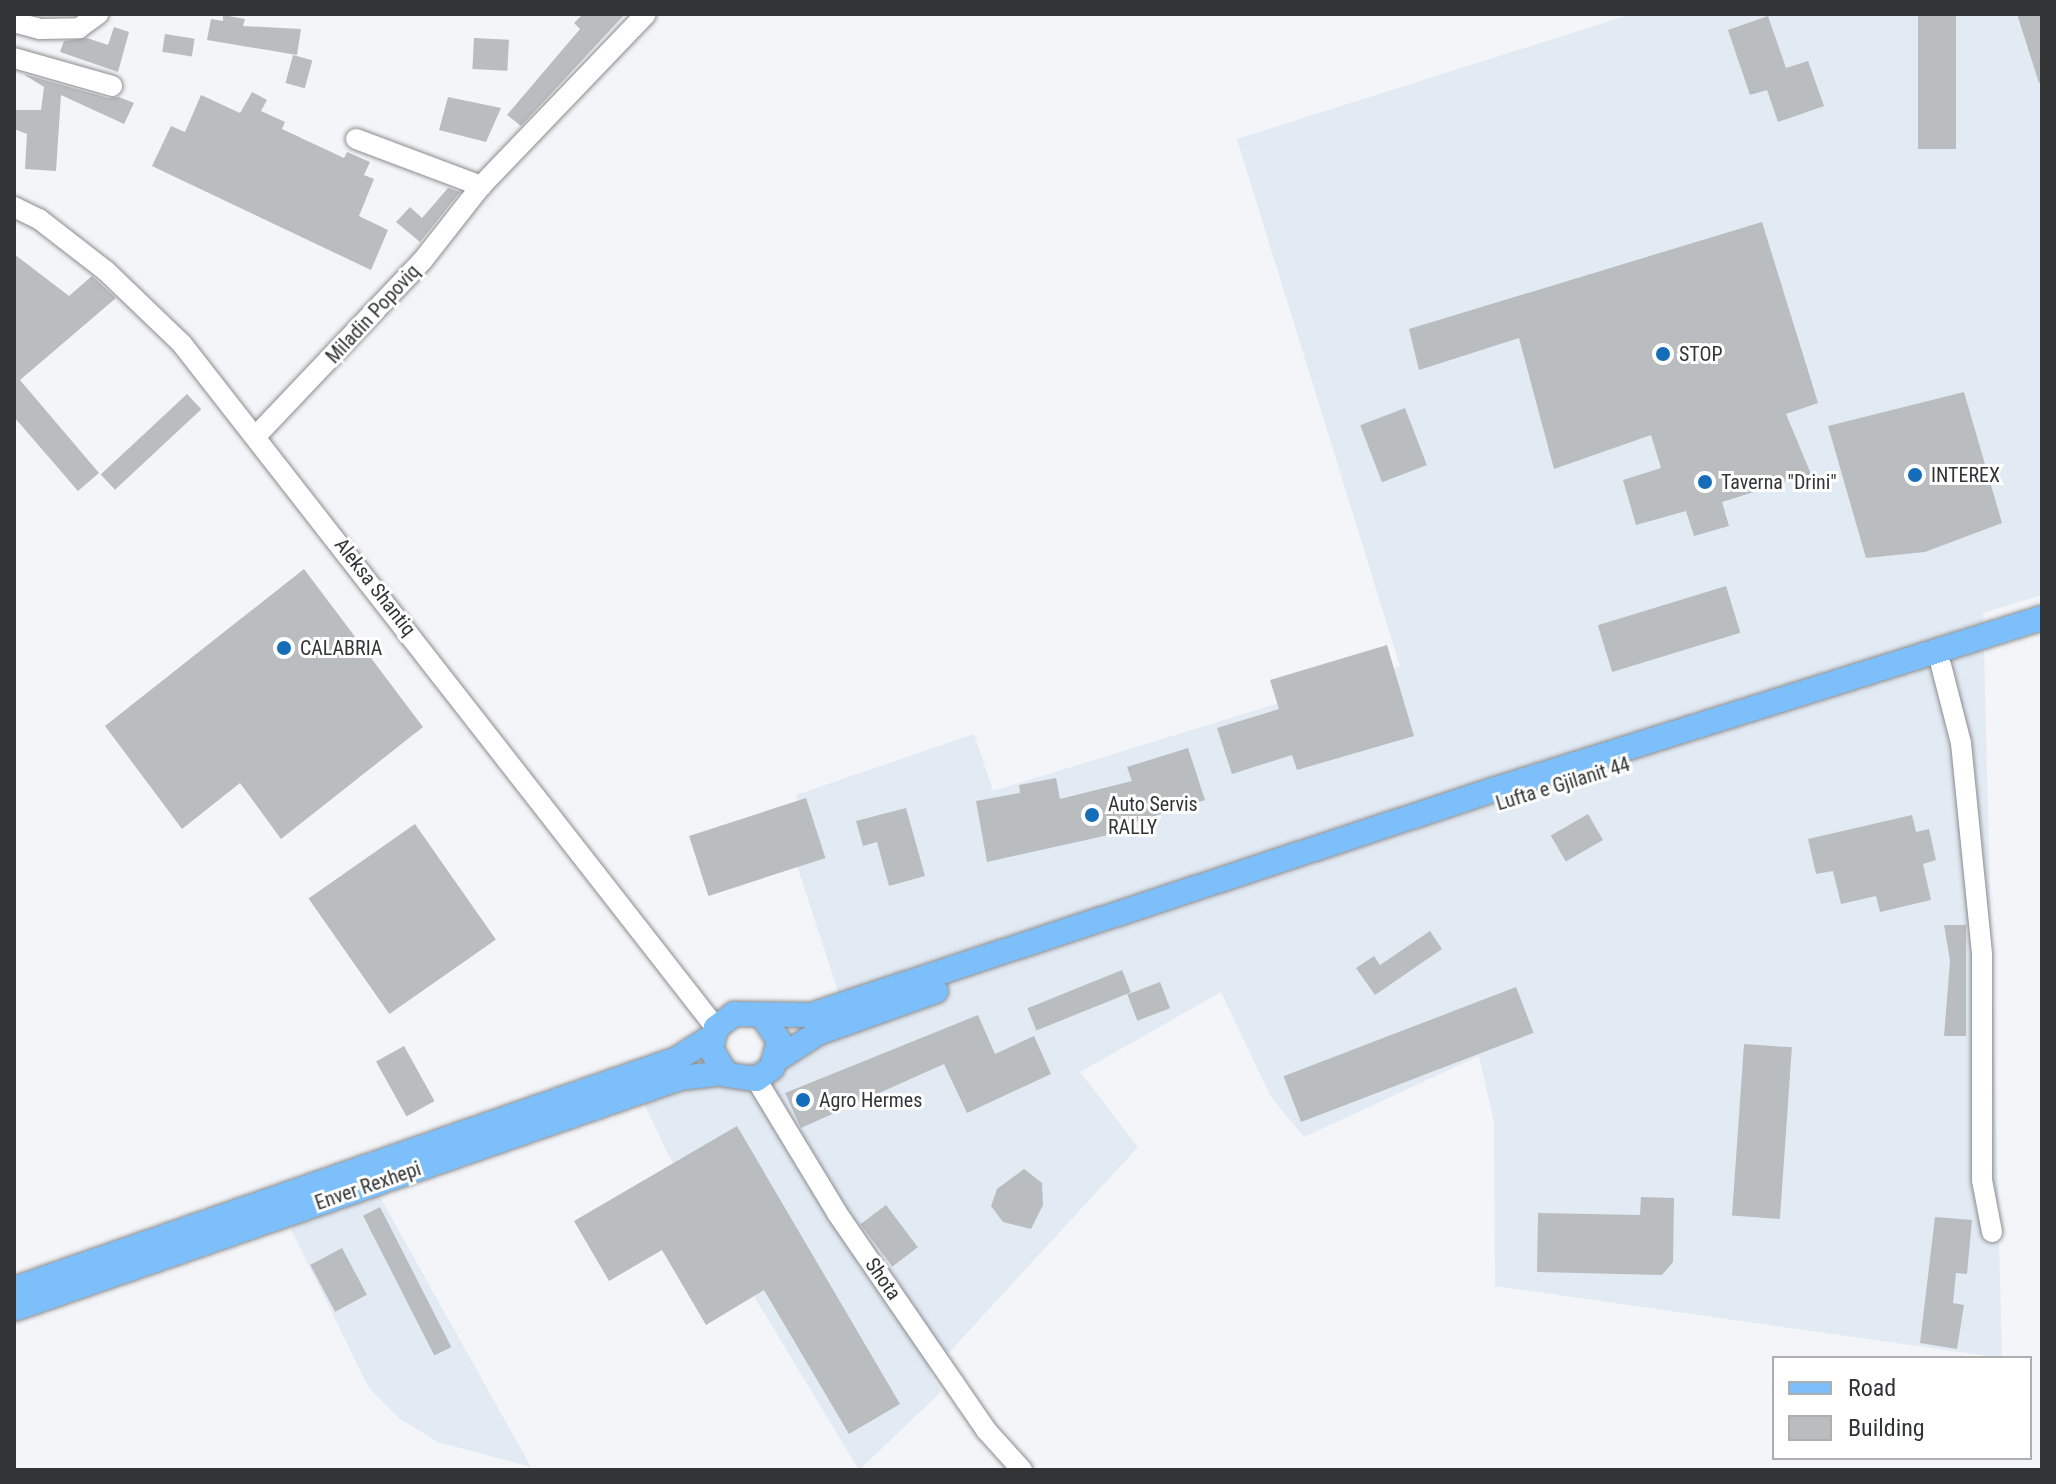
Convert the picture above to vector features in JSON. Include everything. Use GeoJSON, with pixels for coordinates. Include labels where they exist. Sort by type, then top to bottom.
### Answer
{"type":"FeatureCollection","features":[{"type":"Feature","properties":{"kind":"main road"},"geometry":{"type":"LineString","coordinates":[[14,1289],[677,1059],[743,1012],[763,1017],[811,1015],[1493,790],[2042,618]]}},
{"type":"Feature","properties":{"kind":"main road","name":"Lufta e Gjilanit 44"},"geometry":{"type":"LineString","coordinates":[[776,1060],[818,1033],[1185,903],[2042,633]]}},
{"type":"Feature","properties":{"kind":"main road"},"geometry":{"type":"LineString","coordinates":[[718,1028],[714,1059],[724,1073],[756,1079],[776,1060],[776,1031],[763,1017]]}},
{"type":"Feature","properties":{"kind":"main road","name":"Enver Rexhepi"},"geometry":{"type":"LineString","coordinates":[[14,1309],[680,1078],[724,1073]]}},
{"type":"Feature","properties":{"kind":"street"},"geometry":{"type":"LineString","coordinates":[[14,22],[40,29],[79,28],[98,14]]}},
{"type":"Feature","properties":{"kind":"street","name":"Miladin Popoviq"},"geometry":{"type":"LineString","coordinates":[[257,435],[423,260],[481,186],[646,14]]}},
{"type":"Feature","properties":{"kind":"street"},"geometry":{"type":"LineString","coordinates":[[14,58],[112,86]]}},
{"type":"Feature","properties":{"kind":"street"},"geometry":{"type":"LineString","coordinates":[[356,139],[481,186]]}},
{"type":"Feature","properties":{"kind":"street","name":"Aleksa Shantiq"},"geometry":{"type":"LineString","coordinates":[[14,207],[39,219],[106,271],[182,344],[257,435],[701,1002],[718,1028]]}},
{"type":"Feature","properties":{"kind":"street"},"geometry":{"type":"LineString","coordinates":[[1941,665],[1961,743],[1982,954],[1982,1180],[1992,1232]]}},
{"type":"Feature","properties":{"kind":"street","name":"Shota"},"geometry":{"type":"LineString","coordinates":[[756,1079],[837,1213],[986,1430],[1022,1470]]}},
{"type":"Feature","properties":{"kind":"shaded area"},"geometry":{"type":"Polygon","coordinates":[[[1632,14],[2042,14],[2042,595],[1983,613],[2002,1356],[1495,1286],[1494,1122],[1479,1056],[1304,1137],[1271,1097],[1221,992],[1080,1072],[1138,1147],[930,1373],[941,1392],[859,1470],[668,1154],[637,1089],[725,1073],[847,1018],[796,863],[814,851],[796,795],[974,734],[993,791],[1400,666],[1237,139],[1632,14]]]}},
{"type":"Feature","properties":{"kind":"shaded area"},"geometry":{"type":"Polygon","coordinates":[[[366,1172],[531,1467],[438,1442],[400,1419],[369,1388],[280,1207],[366,1172]]]}},
{"type":"Feature","properties":{"kind":"building"},"geometry":{"type":"Polygon","coordinates":[[[583,14],[625,14],[521,126],[507,115],[580,29],[574,23],[583,14]]]}},
{"type":"Feature","properties":{"kind":"building"},"geometry":{"type":"Polygon","coordinates":[[[1918,14],[1956,14],[1956,149],[1918,149],[1918,14]]]}},
{"type":"Feature","properties":{"kind":"building"},"geometry":{"type":"Polygon","coordinates":[[[2017,14],[2042,14],[2042,82],[2039,83],[2017,14]]]}},
{"type":"Feature","properties":{"kind":"building"},"geometry":{"type":"Polygon","coordinates":[[[223,15],[245,19],[243,26],[301,29],[297,55],[207,40],[211,19],[223,21],[223,15]]]}},
{"type":"Feature","properties":{"kind":"building"},"geometry":{"type":"Polygon","coordinates":[[[1768,16],[1786,68],[1808,61],[1824,106],[1778,122],[1767,90],[1750,95],[1728,30],[1768,16]]]}},
{"type":"Feature","properties":{"kind":"building"},"geometry":{"type":"Polygon","coordinates":[[[114,27],[129,32],[118,72],[60,52],[64,41],[87,38],[108,45],[114,27]]]}},
{"type":"Feature","properties":{"kind":"building"},"geometry":{"type":"Polygon","coordinates":[[[165,34],[195,39],[192,56],[162,52],[165,34]]]}},
{"type":"Feature","properties":{"kind":"building"},"geometry":{"type":"Polygon","coordinates":[[[474,38],[509,40],[507,71],[472,69],[474,38]]]}},
{"type":"Feature","properties":{"kind":"building"},"geometry":{"type":"Polygon","coordinates":[[[293,55],[312,60],[305,88],[285,83],[293,55]]]}},
{"type":"Feature","properties":{"kind":"building"},"geometry":{"type":"Polygon","coordinates":[[[23,74],[134,103],[124,124],[61,95],[56,171],[25,169],[27,134],[14,129],[14,110],[41,110],[44,87],[23,74]]]}},
{"type":"Feature","properties":{"kind":"building"},"geometry":{"type":"Polygon","coordinates":[[[252,92],[267,100],[261,111],[285,122],[282,129],[344,158],[347,152],[370,162],[364,175],[374,179],[359,216],[388,230],[371,270],[152,166],[171,126],[185,132],[201,95],[240,113],[252,92]]]}},
{"type":"Feature","properties":{"kind":"building"},"geometry":{"type":"Polygon","coordinates":[[[448,97],[501,108],[486,142],[439,130],[448,97]]]}},
{"type":"Feature","properties":{"kind":"building"},"geometry":{"type":"Polygon","coordinates":[[[448,188],[460,192],[420,242],[396,222],[410,207],[422,218],[448,188]]]}},
{"type":"Feature","properties":{"kind":"building","name":"STOP"},"geometry":{"type":"Polygon","coordinates":[[[1762,222],[1818,403],[1786,414],[1811,474],[1722,502],[1729,526],[1694,536],[1686,511],[1636,525],[1623,480],[1661,468],[1651,435],[1554,469],[1519,338],[1419,370],[1409,329],[1762,222]]]}},
{"type":"Feature","properties":{"kind":"building"},"geometry":{"type":"Polygon","coordinates":[[[14,254],[69,296],[92,276],[116,298],[20,380],[99,473],[78,491],[14,417],[14,254]]]}},
{"type":"Feature","properties":{"kind":"building","name":"INTEREX"},"geometry":{"type":"Polygon","coordinates":[[[1964,392],[2002,523],[1925,552],[1866,558],[1828,426],[1964,392]]]}},
{"type":"Feature","properties":{"kind":"building"},"geometry":{"type":"Polygon","coordinates":[[[187,394],[201,409],[115,490],[101,474],[187,394]]]}},
{"type":"Feature","properties":{"kind":"building"},"geometry":{"type":"Polygon","coordinates":[[[1405,408],[1427,465],[1382,482],[1360,425],[1405,408]]]}},
{"type":"Feature","properties":{"kind":"building","name":"CALABRIA"},"geometry":{"type":"Polygon","coordinates":[[[304,569],[423,727],[281,839],[240,783],[182,829],[105,726],[304,569]]]}},
{"type":"Feature","properties":{"kind":"building"},"geometry":{"type":"Polygon","coordinates":[[[1726,586],[1740,633],[1612,672],[1598,625],[1726,586]]]}},
{"type":"Feature","properties":{"kind":"building"},"geometry":{"type":"Polygon","coordinates":[[[1387,645],[1414,736],[1297,770],[1292,755],[1232,774],[1217,728],[1279,709],[1270,680],[1387,645]]]}},
{"type":"Feature","properties":{"kind":"building"},"geometry":{"type":"Polygon","coordinates":[[[1188,748],[1205,800],[1120,827],[1122,832],[987,862],[976,801],[1020,793],[1019,785],[1056,778],[1060,799],[1132,781],[1127,767],[1188,748]]]}},
{"type":"Feature","properties":{"kind":"building"},"geometry":{"type":"Polygon","coordinates":[[[806,798],[825,858],[708,896],[689,836],[806,798]]]}},
{"type":"Feature","properties":{"kind":"building"},"geometry":{"type":"Polygon","coordinates":[[[906,808],[925,876],[889,886],[877,842],[863,846],[856,821],[906,808]]]}},
{"type":"Feature","properties":{"kind":"building"},"geometry":{"type":"Polygon","coordinates":[[[1588,814],[1603,840],[1566,861],[1551,835],[1588,814]]]}},
{"type":"Feature","properties":{"kind":"building"},"geometry":{"type":"Polygon","coordinates":[[[1912,815],[1916,832],[1929,829],[1936,860],[1923,864],[1931,900],[1880,912],[1876,896],[1841,904],[1833,871],[1816,874],[1808,839],[1912,815]]]}},
{"type":"Feature","properties":{"kind":"building"},"geometry":{"type":"Polygon","coordinates":[[[415,824],[496,940],[389,1014],[309,899],[415,824]]]}},
{"type":"Feature","properties":{"kind":"building"},"geometry":{"type":"Polygon","coordinates":[[[1944,925],[1966,925],[1966,1036],[1944,1036],[1950,961],[1944,925]]]}},
{"type":"Feature","properties":{"kind":"building"},"geometry":{"type":"Polygon","coordinates":[[[1430,931],[1442,949],[1375,995],[1356,968],[1374,956],[1380,965],[1430,931]]]}},
{"type":"Feature","properties":{"kind":"building"},"geometry":{"type":"Polygon","coordinates":[[[1122,970],[1131,992],[1036,1030],[1027,1008],[1122,970]]]}},
{"type":"Feature","properties":{"kind":"building"},"geometry":{"type":"Polygon","coordinates":[[[1160,982],[1170,1008],[1137,1021],[1127,995],[1160,982]]]}},
{"type":"Feature","properties":{"kind":"building"},"geometry":{"type":"Polygon","coordinates":[[[1516,987],[1534,1033],[1301,1122],[1284,1076],[1516,987]]]}},
{"type":"Feature","properties":{"kind":"building"},"geometry":{"type":"Polygon","coordinates":[[[978,1015],[995,1054],[1034,1036],[1051,1074],[967,1113],[944,1064],[801,1128],[785,1093],[978,1015]]]}},
{"type":"Feature","properties":{"kind":"building"},"geometry":{"type":"Polygon","coordinates":[[[1744,1044],[1792,1047],[1780,1219],[1732,1216],[1744,1044]]]}},
{"type":"Feature","properties":{"kind":"building"},"geometry":{"type":"Polygon","coordinates":[[[404,1046],[435,1101],[407,1117],[376,1062],[404,1046]]]}},
{"type":"Feature","properties":{"kind":"building"},"geometry":{"type":"Polygon","coordinates":[[[737,1126],[900,1404],[849,1434],[764,1290],[706,1325],[662,1250],[609,1281],[574,1221],[737,1126]]]}},
{"type":"Feature","properties":{"kind":"building"},"geometry":{"type":"Polygon","coordinates":[[[1024,1169],[1042,1183],[1043,1205],[1031,1229],[1003,1222],[991,1206],[997,1189],[1024,1169]]]}},
{"type":"Feature","properties":{"kind":"building"},"geometry":{"type":"Polygon","coordinates":[[[1641,1197],[1674,1198],[1673,1262],[1662,1275],[1537,1272],[1538,1213],[1640,1215],[1641,1197]]]}},
{"type":"Feature","properties":{"kind":"building"},"geometry":{"type":"Polygon","coordinates":[[[886,1205],[918,1247],[892,1267],[860,1224],[886,1205]]]}},
{"type":"Feature","properties":{"kind":"building"},"geometry":{"type":"Polygon","coordinates":[[[380,1207],[451,1347],[434,1356],[363,1216],[380,1207]]]}},
{"type":"Feature","properties":{"kind":"building"},"geometry":{"type":"Polygon","coordinates":[[[1935,1217],[1972,1220],[1967,1274],[1956,1273],[1953,1303],[1964,1305],[1957,1349],[1920,1343],[1935,1217]]]}},
{"type":"Feature","properties":{"kind":"building"},"geometry":{"type":"Polygon","coordinates":[[[342,1248],[367,1295],[335,1312],[310,1265],[342,1248]]]}},
{"type":"Feature","properties":{"kind":"place","name":"STOP"},"geometry":{"type":"Point","coordinates":[1663,354]}},
{"type":"Feature","properties":{"kind":"place","name":"INTEREX"},"geometry":{"type":"Point","coordinates":[1915,475]}},
{"type":"Feature","properties":{"kind":"place","name":"Taverna \"Drini\""},"geometry":{"type":"Point","coordinates":[1705,482]}},
{"type":"Feature","properties":{"kind":"place","name":"CALABRIA"},"geometry":{"type":"Point","coordinates":[284,648]}},
{"type":"Feature","properties":{"kind":"place","name":"Auto Servis RALLY"},"geometry":{"type":"Point","coordinates":[1092,815]}},
{"type":"Feature","properties":{"kind":"place","name":"Agro Hermes"},"geometry":{"type":"Point","coordinates":[803,1100]}}]}
